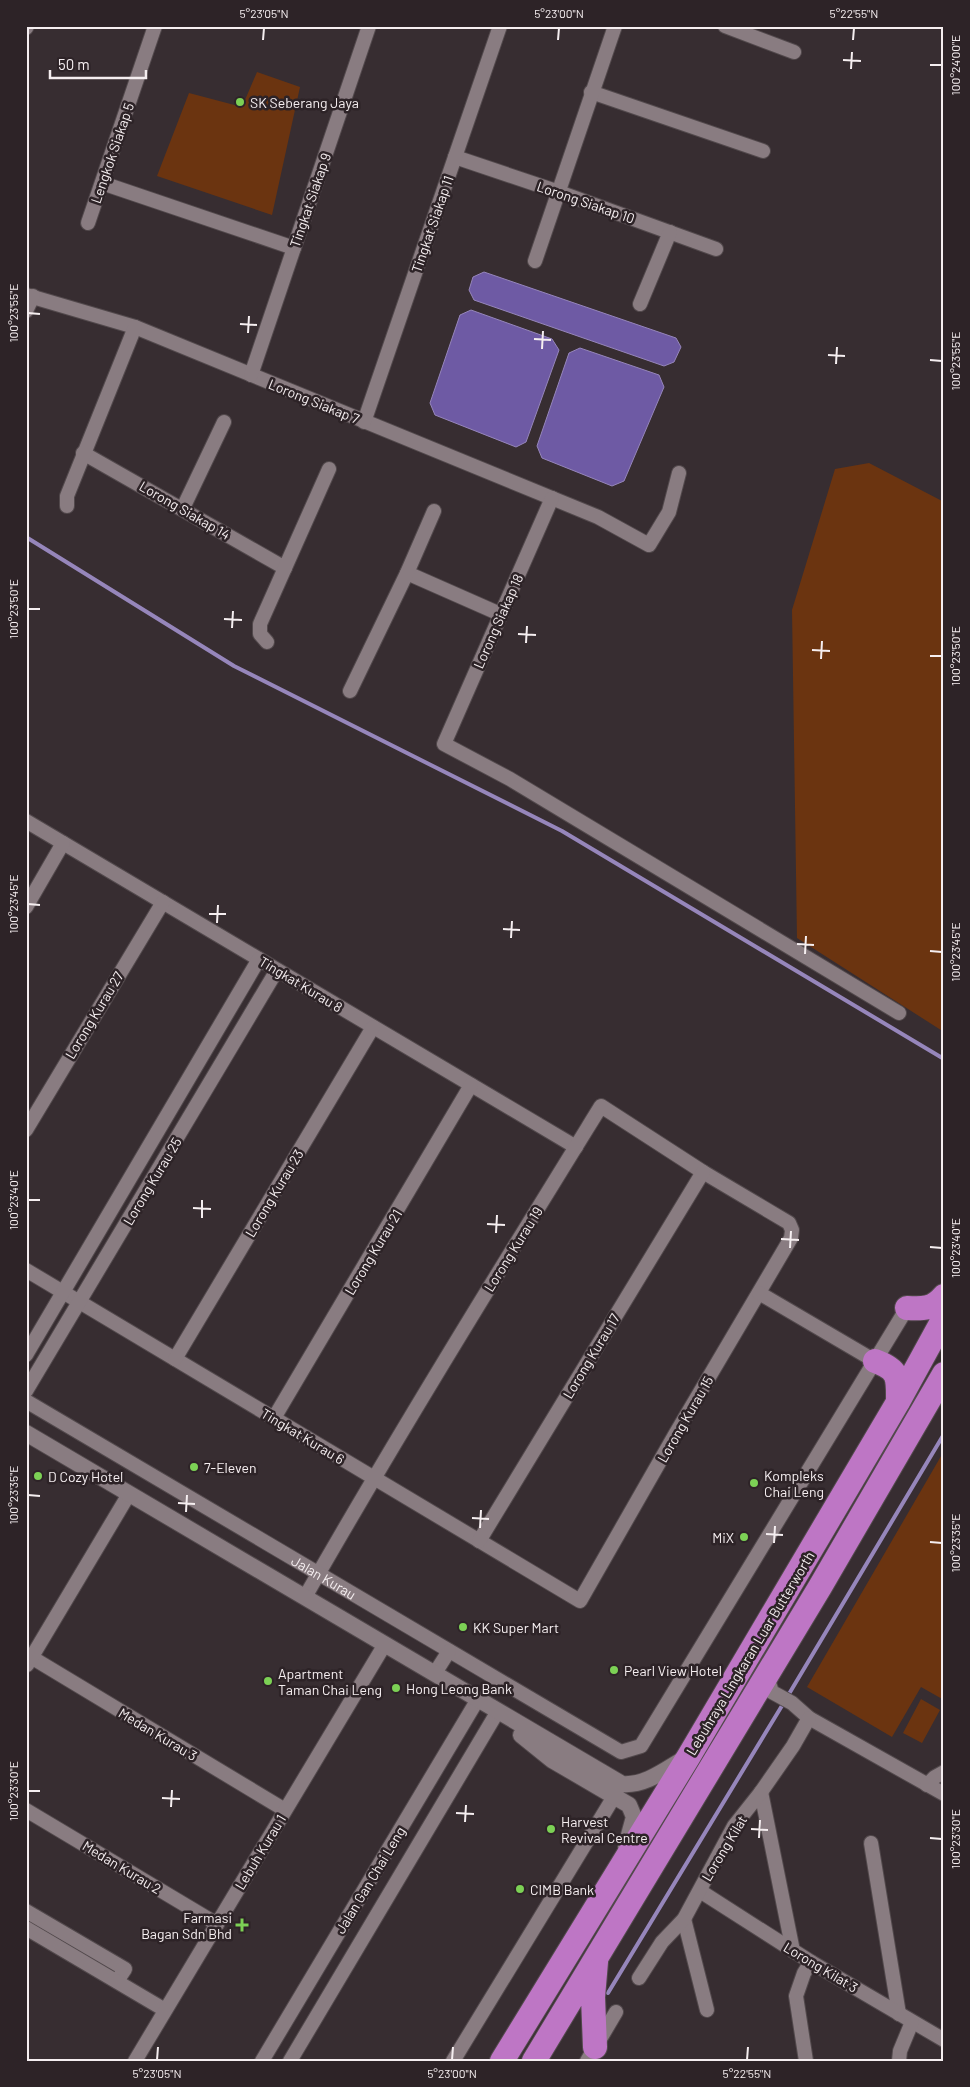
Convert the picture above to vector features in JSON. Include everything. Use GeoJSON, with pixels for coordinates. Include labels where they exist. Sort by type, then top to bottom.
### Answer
{"type":"FeatureCollection","features":[{"type":"Feature","properties":{"kind":"highway"},"geometry":{"type":"LineString","coordinates":[[907,1308],[928,1309],[944,1296]]}},
{"type":"Feature","properties":{"kind":"highway","name":"Lebuhraya Lingkaran Luar Butterworth"},"geometry":{"type":"LineString","coordinates":[[502,2061],[689,1756],[898,1402],[944,1318]]}},
{"type":"Feature","properties":{"kind":"highway"},"geometry":{"type":"LineString","coordinates":[[875,1361],[889,1366],[898,1378],[898,1402]]}},
{"type":"Feature","properties":{"kind":"highway","name":"Lebuhraya Lingkaran Luar Butterworth"},"geometry":{"type":"LineString","coordinates":[[534,2061],[596,1958],[773,1692],[936,1403],[944,1374]]}},
{"type":"Feature","properties":{"kind":"highway"},"geometry":{"type":"LineString","coordinates":[[591,2054],[596,1958]]}},
{"type":"Feature","properties":{"kind":"street","name":"Lengkok Siakap 5"},"geometry":{"type":"LineString","coordinates":[[88,223],[155,26]]}},
{"type":"Feature","properties":{"kind":"street","name":"Tingkat Siakap 9"},"geometry":{"type":"LineString","coordinates":[[251,375],[368,26]]}},
{"type":"Feature","properties":{"kind":"street","name":"Tingkat Siakap 11"},"geometry":{"type":"LineString","coordinates":[[364,422],[500,26]]}},
{"type":"Feature","properties":{"kind":"street"},"geometry":{"type":"LineString","coordinates":[[534,261],[615,26]]}},
{"type":"Feature","properties":{"kind":"street"},"geometry":{"type":"LineString","coordinates":[[725,26],[794,52]]}},
{"type":"Feature","properties":{"kind":"street"},"geometry":{"type":"LineString","coordinates":[[591,92],[763,151]]}},
{"type":"Feature","properties":{"kind":"street","name":"Lorong Siakap 10"},"geometry":{"type":"LineString","coordinates":[[455,158],[559,192],[716,249]]}},
{"type":"Feature","properties":{"kind":"street"},"geometry":{"type":"LineString","coordinates":[[102,183],[294,248]]}},
{"type":"Feature","properties":{"kind":"street"},"geometry":{"type":"LineString","coordinates":[[640,304],[670,232]]}},
{"type":"Feature","properties":{"kind":"street"},"geometry":{"type":"LineString","coordinates":[[26,311],[30,295]]}},
{"type":"Feature","properties":{"kind":"street","name":"Lorong Siakap 7"},"geometry":{"type":"LineString","coordinates":[[30,295],[136,327],[598,517],[649,545],[669,512],[679,473]]}},
{"type":"Feature","properties":{"kind":"street"},"geometry":{"type":"LineString","coordinates":[[67,506],[66,496],[136,327]]}},
{"type":"Feature","properties":{"kind":"street"},"geometry":{"type":"LineString","coordinates":[[183,508],[224,422]]}},
{"type":"Feature","properties":{"kind":"street","name":"Lorong Siakap 14"},"geometry":{"type":"LineString","coordinates":[[84,453],[285,568]]}},
{"type":"Feature","properties":{"kind":"street"},"geometry":{"type":"LineString","coordinates":[[267,642],[260,634],[260,624],[329,469]]}},
{"type":"Feature","properties":{"kind":"street","name":"Lorong Siakap 18"},"geometry":{"type":"LineString","coordinates":[[552,498],[444,744],[510,778],[898,1013]]}},
{"type":"Feature","properties":{"kind":"street"},"geometry":{"type":"LineString","coordinates":[[350,692],[407,573],[434,511]]}},
{"type":"Feature","properties":{"kind":"street"},"geometry":{"type":"LineString","coordinates":[[407,573],[500,614]]}},
{"type":"Feature","properties":{"kind":"street","name":"Tingkat Kurau 8"},"geometry":{"type":"LineString","coordinates":[[26,821],[576,1147]]}},
{"type":"Feature","properties":{"kind":"street"},"geometry":{"type":"LineString","coordinates":[[26,907],[64,843]]}},
{"type":"Feature","properties":{"kind":"street","name":"Lorong Kurau 27"},"geometry":{"type":"LineString","coordinates":[[26,1130],[163,902]]}},
{"type":"Feature","properties":{"kind":"street","name":"Lorong Kurau 25"},"geometry":{"type":"LineString","coordinates":[[26,1355],[260,959]]}},
{"type":"Feature","properties":{"kind":"street","name":"Lorong Kurau 25"},"geometry":{"type":"LineString","coordinates":[[26,1391],[277,970]]}},
{"type":"Feature","properties":{"kind":"street","name":"Lorong Kurau 23"},"geometry":{"type":"LineString","coordinates":[[176,1359],[373,1027]]}},
{"type":"Feature","properties":{"kind":"street","name":"Lorong Kurau 21"},"geometry":{"type":"LineString","coordinates":[[274,1418],[471,1085]]}},
{"type":"Feature","properties":{"kind":"street","name":"Lorong Kurau 19"},"geometry":{"type":"LineString","coordinates":[[305,1597],[374,1478],[601,1106],[703,1172],[789,1223],[792,1230],[791,1238]]}},
{"type":"Feature","properties":{"kind":"street","name":"Lorong Kurau 17"},"geometry":{"type":"LineString","coordinates":[[479,1541],[703,1172]]}},
{"type":"Feature","properties":{"kind":"street","name":"Lorong Kurau 15"},"geometry":{"type":"LineString","coordinates":[[580,1601],[791,1238]]}},
{"type":"Feature","properties":{"kind":"street","name":"Tingkat Kurau 6"},"geometry":{"type":"LineString","coordinates":[[26,1270],[434,1512],[580,1601]]}},
{"type":"Feature","properties":{"kind":"street"},"geometry":{"type":"LineString","coordinates":[[758,1293],[875,1361],[907,1308]]}},
{"type":"Feature","properties":{"kind":"street","name":"Jalan Kurau"},"geometry":{"type":"LineString","coordinates":[[26,1402],[621,1752],[641,1746],[875,1361]]}},
{"type":"Feature","properties":{"kind":"street","name":"Jalan Kurau"},"geometry":{"type":"LineString","coordinates":[[26,1434],[622,1784],[633,1785],[643,1782],[689,1756]]}},
{"type":"Feature","properties":{"kind":"street"},"geometry":{"type":"LineString","coordinates":[[29,1661],[129,1494]]}},
{"type":"Feature","properties":{"kind":"street","name":"Lebuh Kurau 1"},"geometry":{"type":"LineString","coordinates":[[135,2061],[385,1644]]}},
{"type":"Feature","properties":{"kind":"street"},"geometry":{"type":"LineString","coordinates":[[435,1674],[448,1651]]}},
{"type":"Feature","properties":{"kind":"street","name":"Medan Kurau 3"},"geometry":{"type":"LineString","coordinates":[[29,1661],[285,1810]]}},
{"type":"Feature","properties":{"kind":"street"},"geometry":{"type":"LineString","coordinates":[[773,1692],[809,1718],[944,1794]]}},
{"type":"Feature","properties":{"kind":"street","name":"Jalan Gan Chai Leng"},"geometry":{"type":"LineString","coordinates":[[262,2061],[478,1699]]}},
{"type":"Feature","properties":{"kind":"street","name":"Jalan Gan Chai Leng"},"geometry":{"type":"LineString","coordinates":[[290,2061],[498,1712]]}},
{"type":"Feature","properties":{"kind":"street","name":"Lorong Kilat"},"geometry":{"type":"LineString","coordinates":[[639,1978],[662,1942],[684,1919],[734,1826],[761,1792],[793,1746],[809,1718]]}},
{"type":"Feature","properties":{"kind":"street","name":"Jalan Kurau"},"geometry":{"type":"LineString","coordinates":[[512,1721],[522,1737],[552,1760],[629,1804],[634,1817],[615,1874]]}},
{"type":"Feature","properties":{"kind":"street"},"geometry":{"type":"LineString","coordinates":[[928,1785],[935,1776],[944,1772]]}},
{"type":"Feature","properties":{"kind":"street"},"geometry":{"type":"LineString","coordinates":[[761,1792],[794,1952]]}},
{"type":"Feature","properties":{"kind":"street"},"geometry":{"type":"LineString","coordinates":[[453,2061],[615,1795]]}},
{"type":"Feature","properties":{"kind":"street","name":"Medan Kurau 2"},"geometry":{"type":"LineString","coordinates":[[26,1810],[217,1924]]}},
{"type":"Feature","properties":{"kind":"street"},"geometry":{"type":"LineString","coordinates":[[871,1842],[899,2014]]}},
{"type":"Feature","properties":{"kind":"street","name":"Lorong Kilat 3"},"geometry":{"type":"LineString","coordinates":[[700,1891],[810,1962],[944,2040]]}},
{"type":"Feature","properties":{"kind":"street"},"geometry":{"type":"LineString","coordinates":[[26,1911],[125,1969],[117,1981]]}},
{"type":"Feature","properties":{"kind":"street"},"geometry":{"type":"LineString","coordinates":[[684,1919],[707,2010]]}},
{"type":"Feature","properties":{"kind":"street"},"geometry":{"type":"LineString","coordinates":[[26,1928],[164,2010]]}},
{"type":"Feature","properties":{"kind":"street"},"geometry":{"type":"LineString","coordinates":[[806,2061],[796,1996],[810,1962]]}},
{"type":"Feature","properties":{"kind":"street"},"geometry":{"type":"LineString","coordinates":[[591,2054],[616,2012]]}},
{"type":"Feature","properties":{"kind":"street"},"geometry":{"type":"LineString","coordinates":[[899,2061],[900,2051],[912,2022]]}},
{"type":"Feature","properties":{"kind":"shaded area"},"geometry":{"type":"Polygon","coordinates":[[[257,72],[300,87],[272,215],[157,176],[189,93],[242,107],[257,72]]]}},
{"type":"Feature","properties":{"kind":"shaded area"},"geometry":{"type":"Polygon","coordinates":[[[484,272],[676,338],[681,347],[674,362],[664,366],[474,300],[469,290],[473,277],[484,272]]]}},
{"type":"Feature","properties":{"kind":"shaded area"},"geometry":{"type":"Polygon","coordinates":[[[471,310],[552,339],[559,350],[526,442],[516,447],[435,415],[430,403],[460,315],[471,310]]]}},
{"type":"Feature","properties":{"kind":"shaded area"},"geometry":{"type":"Polygon","coordinates":[[[580,348],[659,375],[664,387],[624,481],[612,486],[542,458],[537,446],[569,353],[580,348]]]}},
{"type":"Feature","properties":{"kind":"shaded area"},"geometry":{"type":"Polygon","coordinates":[[[869,463],[944,502],[944,1032],[797,938],[792,610],[835,469],[869,463]]]}},
{"type":"Feature","properties":{"kind":"shaded area"},"geometry":{"type":"Polygon","coordinates":[[[944,1451],[944,1700],[921,1687],[892,1737],[807,1687],[944,1451]]]}},
{"type":"Feature","properties":{"kind":"shaded area"},"geometry":{"type":"Polygon","coordinates":[[[921,1699],[940,1710],[922,1743],[903,1733],[921,1699]]]}},
{"type":"Feature","properties":{"kind":"waterway"},"geometry":{"type":"LineString","coordinates":[[26,537],[234,666],[562,831],[944,1059]]}},
{"type":"Feature","properties":{"kind":"waterway"},"geometry":{"type":"LineString","coordinates":[[608,1993],[944,1434]]}},
{"type":"Feature","properties":{"kind":"place","name":"SK Seberang Jaya"},"geometry":{"type":"Point","coordinates":[240,102]}},
{"type":"Feature","properties":{"kind":"place","name":"7-Eleven"},"geometry":{"type":"Point","coordinates":[194,1467]}},
{"type":"Feature","properties":{"kind":"place","name":"D Cozy Hotel"},"geometry":{"type":"Point","coordinates":[38,1476]}},
{"type":"Feature","properties":{"kind":"place","name":"Kompleks Chai Leng"},"geometry":{"type":"Point","coordinates":[754,1483]}},
{"type":"Feature","properties":{"kind":"place","name":"MiX"},"geometry":{"type":"Point","coordinates":[744,1537]}},
{"type":"Feature","properties":{"kind":"place","name":"KK Super Mart"},"geometry":{"type":"Point","coordinates":[463,1627]}},
{"type":"Feature","properties":{"kind":"place","name":"Pearl View Hotel"},"geometry":{"type":"Point","coordinates":[614,1670]}},
{"type":"Feature","properties":{"kind":"place","name":"Apartment Taman Chai Leng"},"geometry":{"type":"Point","coordinates":[268,1681]}},
{"type":"Feature","properties":{"kind":"place","name":"Hong Leong Bank"},"geometry":{"type":"Point","coordinates":[396,1688]}},
{"type":"Feature","properties":{"kind":"place","name":"Harvest Revival Centre"},"geometry":{"type":"Point","coordinates":[551,1829]}},
{"type":"Feature","properties":{"kind":"place","name":"CIMB Bank"},"geometry":{"type":"Point","coordinates":[520,1889]}},
{"type":"Feature","properties":{"kind":"place","name":"Farmasi Bagan Sdn Bhd"},"geometry":{"type":"Point","coordinates":[242,1925]}}]}
